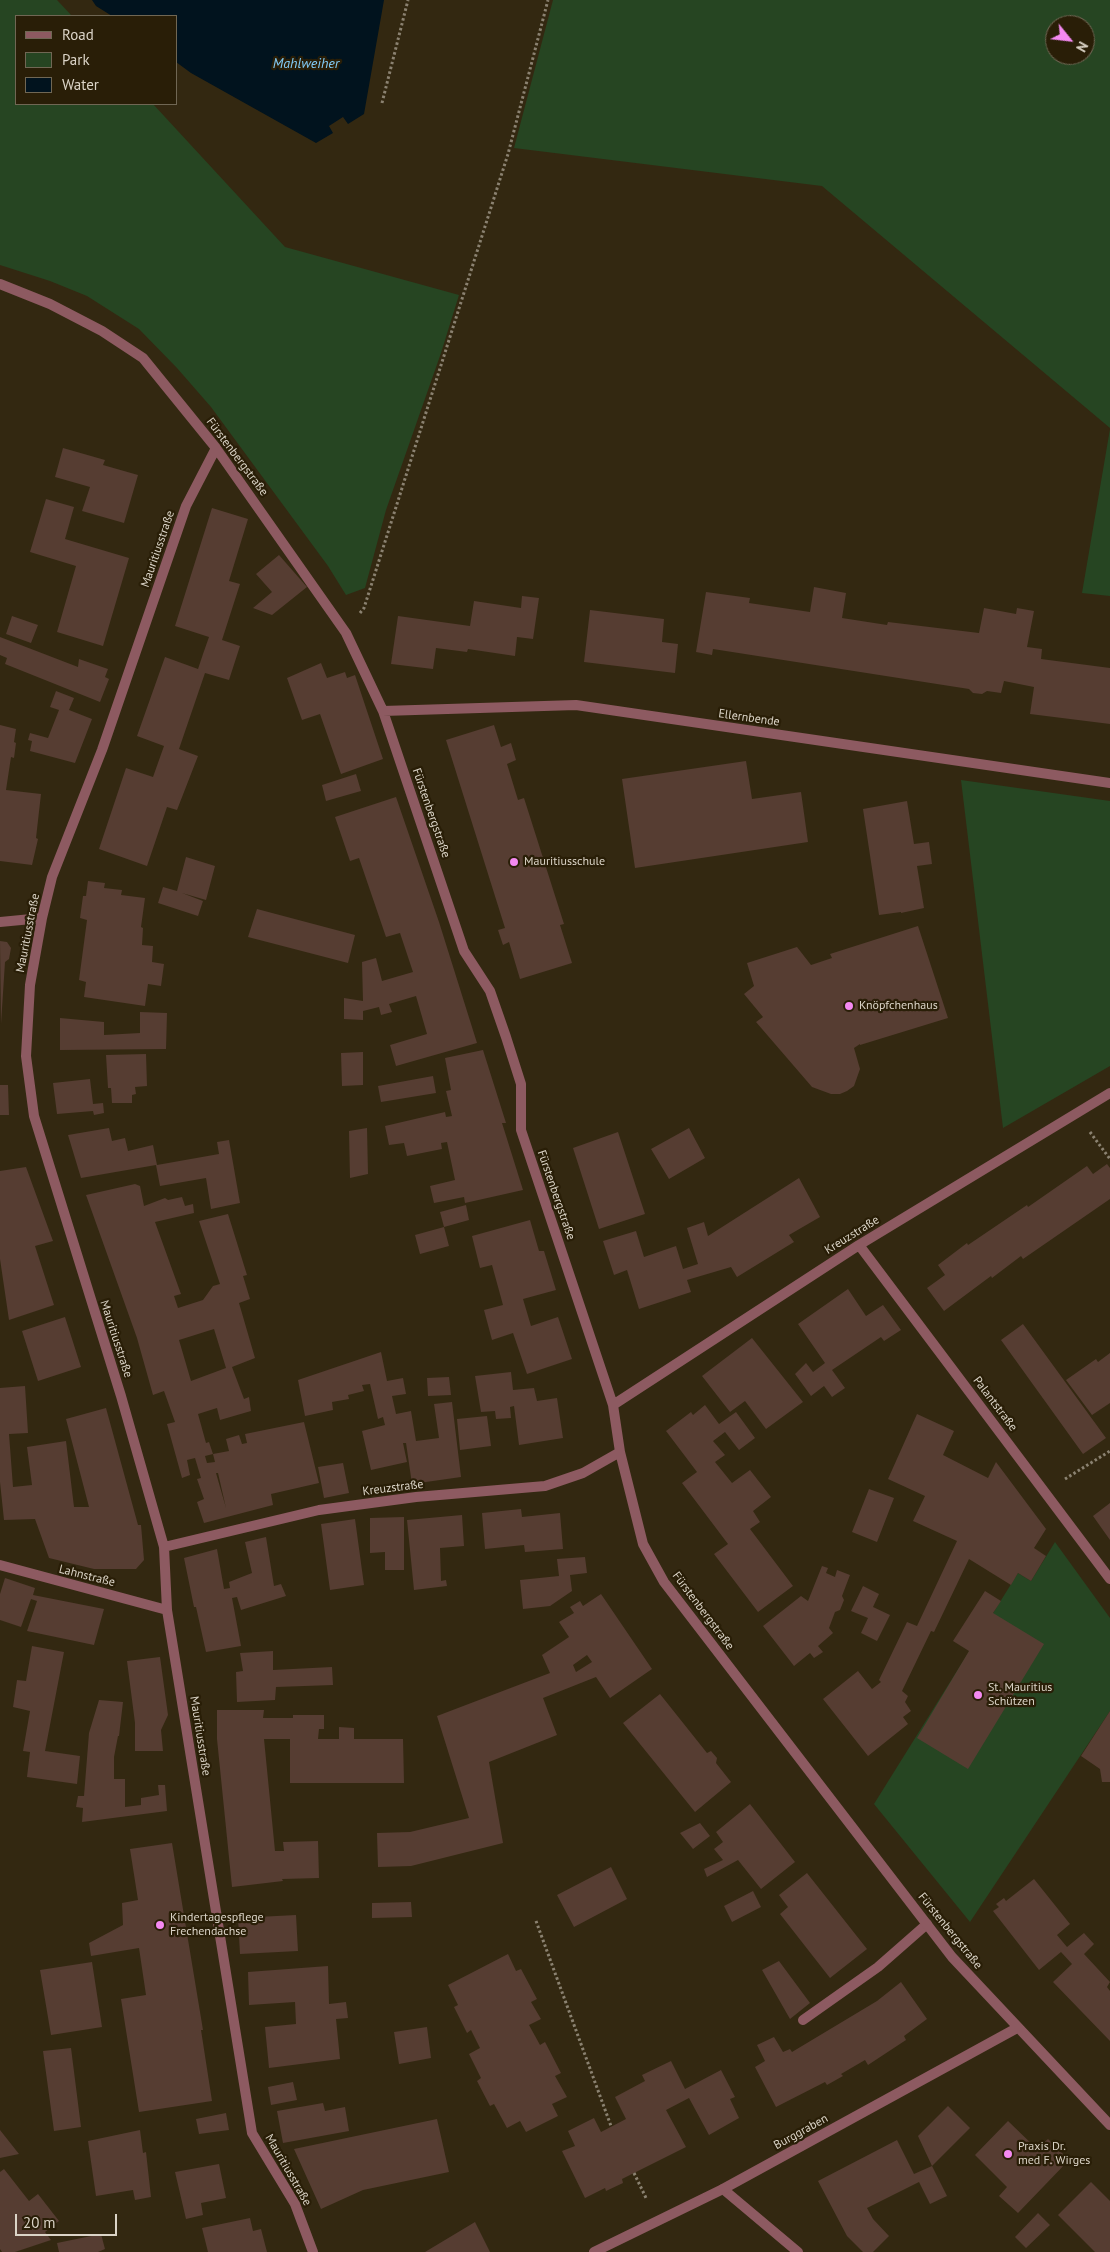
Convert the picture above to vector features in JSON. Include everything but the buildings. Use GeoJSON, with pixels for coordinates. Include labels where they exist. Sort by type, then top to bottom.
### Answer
{"type":"FeatureCollection","features":[{"type":"Feature","properties":{"kind":"street","name":"Fürstenbergstraße"},"geometry":{"type":"LineString","coordinates":[[0,284],[50,304],[102,331],[143,358],[216,448],[346,633],[383,711],[464,951],[490,991],[506,1037],[521,1084],[521,1130],[613,1405],[620,1452],[643,1544],[664,1582],[952,1957],[1110,2125]]}},
{"type":"Feature","properties":{"kind":"street","name":"Mauritiusstraße"},"geometry":{"type":"LineString","coordinates":[[216,448],[186,506],[102,750],[52,877],[42,918],[30,985],[26,1056],[34,1116],[121,1396],[164,1547],[168,1610],[252,2133],[296,2204],[313,2252]]}},
{"type":"Feature","properties":{"kind":"street","name":"Ellernbende"},"geometry":{"type":"LineString","coordinates":[[383,711],[576,706],[1110,783]]}},
{"type":"Feature","properties":{"kind":"street"},"geometry":{"type":"LineString","coordinates":[[0,922],[42,918]]}},
{"type":"Feature","properties":{"kind":"street","name":"Kreuzstraße"},"geometry":{"type":"LineString","coordinates":[[613,1405],[859,1244],[1110,1093]]}},
{"type":"Feature","properties":{"kind":"street","name":"Palantstraße"},"geometry":{"type":"LineString","coordinates":[[859,1244],[1110,1579]]}},
{"type":"Feature","properties":{"kind":"street","name":"Kreuzstraße"},"geometry":{"type":"LineString","coordinates":[[164,1547],[319,1510],[416,1497],[545,1486],[582,1473],[620,1452]]}},
{"type":"Feature","properties":{"kind":"street","name":"Lahnstraße"},"geometry":{"type":"LineString","coordinates":[[0,1565],[168,1610]]}},
{"type":"Feature","properties":{"kind":"street"},"geometry":{"type":"LineString","coordinates":[[803,2020],[878,1967],[927,1924]]}},
{"type":"Feature","properties":{"kind":"street","name":"Burggraben"},"geometry":{"type":"LineString","coordinates":[[594,2252],[723,2189],[1017,2028]]}},
{"type":"Feature","properties":{"kind":"street"},"geometry":{"type":"LineString","coordinates":[[723,2189],[798,2252]]}},
{"type":"Feature","properties":{"kind":"path"},"geometry":{"type":"LineString","coordinates":[[382,103],[408,0]]}},
{"type":"Feature","properties":{"kind":"path"},"geometry":{"type":"LineString","coordinates":[[346,633],[364,608],[508,154],[548,0]]}},
{"type":"Feature","properties":{"kind":"path"},"geometry":{"type":"LineString","coordinates":[[1076,1114],[1110,1159]]}},
{"type":"Feature","properties":{"kind":"path"},"geometry":{"type":"LineString","coordinates":[[1045,1492],[1110,1451]]}},
{"type":"Feature","properties":{"kind":"path"},"geometry":{"type":"LineString","coordinates":[[536,1921],[612,2126]]}},
{"type":"Feature","properties":{"kind":"path"},"geometry":{"type":"LineString","coordinates":[[634,2173],[658,2221]]}},
{"type":"Feature","properties":{"kind":"green space"},"geometry":{"type":"Polygon","coordinates":[[[0,0],[57,0],[71,15],[15,15],[15,105],[154,105],[285,247],[459,295],[441,353],[386,510],[365,588],[346,595],[328,566],[211,407],[139,329],[87,296],[50,281],[0,265],[0,0]]]}},
{"type":"Feature","properties":{"kind":"green space"},"geometry":{"type":"Polygon","coordinates":[[[553,0],[1110,0],[1110,428],[822,186],[514,148],[553,0]]]}},
{"type":"Feature","properties":{"kind":"green space"},"geometry":{"type":"Polygon","coordinates":[[[1110,429],[1110,596],[1082,593],[1110,429]]]}},
{"type":"Feature","properties":{"kind":"green space"},"geometry":{"type":"Polygon","coordinates":[[[961,780],[1110,801],[1110,1066],[1003,1128],[961,780]]]}},
{"type":"Feature","properties":{"kind":"green space"},"geometry":{"type":"Polygon","coordinates":[[[1055,1542],[1110,1618],[1110,1711],[970,1922],[874,1804],[1018,1573],[1031,1581],[1055,1542]]]}},
{"type":"Feature","properties":{"kind":"water","name":"Mahlweiher"},"geometry":{"type":"Polygon","coordinates":[[[92,0],[384,0],[364,114],[348,124],[343,117],[329,126],[333,133],[316,143],[191,73],[178,63],[178,15],[110,15],[96,6],[92,0]]]}},
{"type":"Feature","properties":{"kind":"place","name":"Mauritiusschule"},"geometry":{"type":"Point","coordinates":[514,862]}},
{"type":"Feature","properties":{"kind":"place","name":"Knöpfchenhaus"},"geometry":{"type":"Point","coordinates":[849,1006]}},
{"type":"Feature","properties":{"kind":"place","name":"St. Mauritius Schützen"},"geometry":{"type":"Point","coordinates":[978,1695]}},
{"type":"Feature","properties":{"kind":"place","name":"Kindertagespflege Frechendachse"},"geometry":{"type":"Point","coordinates":[160,1925]}},
{"type":"Feature","properties":{"kind":"place","name":"Praxis Dr. med F. Wirges"},"geometry":{"type":"Point","coordinates":[1008,2154]}}]}
